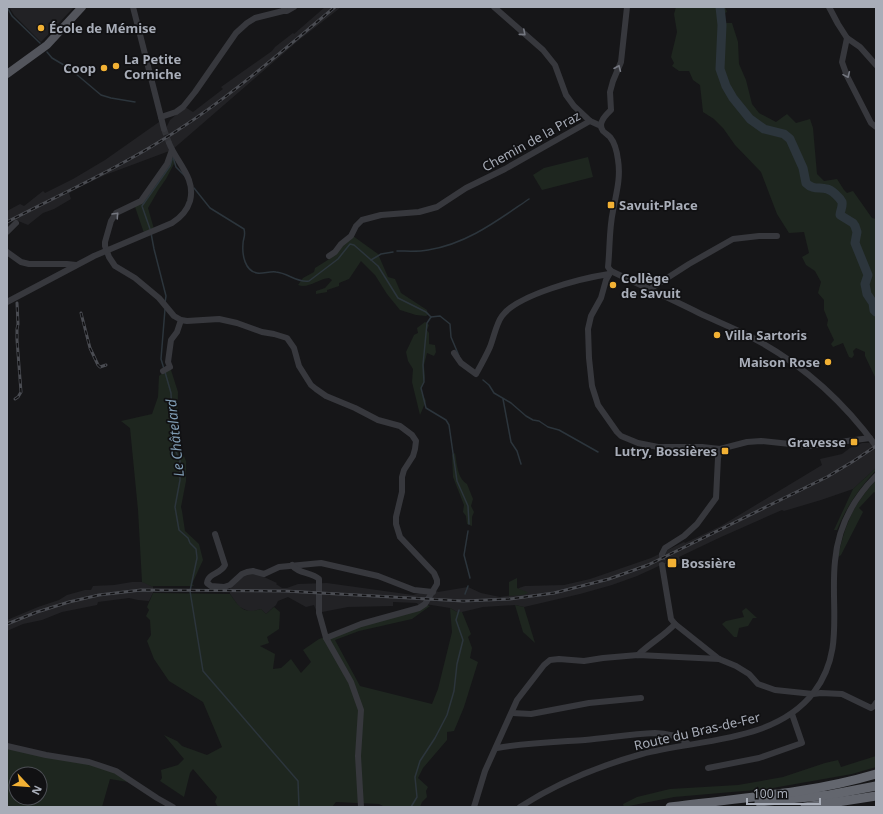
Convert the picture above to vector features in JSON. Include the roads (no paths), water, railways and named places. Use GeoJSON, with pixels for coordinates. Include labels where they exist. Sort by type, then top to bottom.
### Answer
{"type":"FeatureCollection","features":[{"type":"Feature","properties":{"kind":"highway"},"geometry":{"type":"LineString","coordinates":[[671,807],[788,793],[876,774]]}},
{"type":"Feature","properties":{"kind":"highway"},"geometry":{"type":"LineString","coordinates":[[671,807],[810,797],[876,786]]}},
{"type":"Feature","properties":{"kind":"highway"},"geometry":{"type":"LineString","coordinates":[[805,807],[876,796]]}},
{"type":"Feature","properties":{"kind":"main road"},"geometry":{"type":"LineString","coordinates":[[7,74],[47,45],[82,7]]}},
{"type":"Feature","properties":{"kind":"street"},"geometry":{"type":"LineString","coordinates":[[133,7],[164,129]]}},
{"type":"Feature","properties":{"kind":"street"},"geometry":{"type":"LineString","coordinates":[[161,117],[176,112],[183,106],[195,92],[236,33],[247,23],[254,18],[284,9],[287,11],[294,7]]}},
{"type":"Feature","properties":{"kind":"street"},"geometry":{"type":"LineString","coordinates":[[494,7],[543,50],[555,65],[566,96],[574,106],[590,120],[601,126]]}},
{"type":"Feature","properties":{"kind":"street"},"geometry":{"type":"LineString","coordinates":[[627,7],[621,62],[610,92],[612,106],[611,110],[602,119],[601,126],[602,130],[614,144],[618,154],[620,169],[613,212],[608,267],[610,273],[606,280],[601,298],[591,316],[588,329],[588,358],[592,386],[598,405],[621,436],[638,443],[658,447],[702,447],[720,450],[747,442],[761,441],[809,446],[871,439]]}},
{"type":"Feature","properties":{"kind":"street"},"geometry":{"type":"LineString","coordinates":[[829,7],[847,38],[860,47],[876,65]]}},
{"type":"Feature","properties":{"kind":"street"},"geometry":{"type":"LineString","coordinates":[[847,38],[842,62],[847,76],[871,123],[876,126]]}},
{"type":"Feature","properties":{"kind":"street","name":"Chemin de la Praz"},"geometry":{"type":"LineString","coordinates":[[329,256],[336,252],[341,244],[351,236],[356,226],[362,220],[381,215],[419,212],[437,206],[590,120]]}},
{"type":"Feature","properties":{"kind":"street"},"geometry":{"type":"LineString","coordinates":[[7,302],[76,266],[172,223],[179,218],[187,208],[191,191],[189,178],[169,143]]}},
{"type":"Feature","properties":{"kind":"street"},"geometry":{"type":"LineString","coordinates":[[172,150],[167,164],[141,201],[116,213],[111,221],[105,246],[109,257],[115,266],[135,278],[164,303],[174,316],[181,320],[219,319],[289,339],[294,348],[299,366],[311,385],[316,389],[326,396],[355,408],[378,420],[400,426],[406,429],[415,438],[415,452],[402,477],[402,492],[396,524],[400,536],[436,576],[437,584],[425,604],[419,608],[361,624],[326,638]]}},
{"type":"Feature","properties":{"kind":"street"},"geometry":{"type":"LineString","coordinates":[[7,232],[16,223]]}},
{"type":"Feature","properties":{"kind":"street"},"geometry":{"type":"LineString","coordinates":[[650,289],[682,268],[733,239],[759,236],[777,236]]}},
{"type":"Feature","properties":{"kind":"street"},"geometry":{"type":"LineString","coordinates":[[7,252],[21,262],[29,264],[67,264],[76,266]]}},
{"type":"Feature","properties":{"kind":"street"},"geometry":{"type":"LineString","coordinates":[[454,353],[461,363],[476,374],[489,349],[502,315],[513,306],[546,290],[610,273],[650,289],[752,338],[792,363],[839,402],[876,446]]}},
{"type":"Feature","properties":{"kind":"street"},"geometry":{"type":"LineString","coordinates":[[166,369],[171,340],[177,332],[181,320]]}},
{"type":"Feature","properties":{"kind":"street"},"geometry":{"type":"LineString","coordinates":[[662,554],[665,548],[684,536],[697,524],[716,498],[718,458],[720,450]]}},
{"type":"Feature","properties":{"kind":"street","name":"Route du Bras-de-Fer"},"geometry":{"type":"LineString","coordinates":[[520,807],[555,787],[603,766],[651,752],[749,733],[792,714],[813,694],[824,675],[833,650],[835,622],[835,560],[840,534],[853,505],[864,488],[876,476]]}},
{"type":"Feature","properties":{"kind":"street"},"geometry":{"type":"LineString","coordinates":[[215,534],[225,565],[222,570],[208,579],[207,583],[211,586],[219,587],[230,585],[242,574],[248,572],[253,571],[264,574],[279,567],[321,563],[378,576],[414,590],[434,590]]}},
{"type":"Feature","properties":{"kind":"street"},"geometry":{"type":"LineString","coordinates":[[292,565],[295,569],[315,575],[319,579],[319,612],[326,638],[350,682],[361,710],[358,756],[361,807]]}},
{"type":"Feature","properties":{"kind":"street"},"geometry":{"type":"LineString","coordinates":[[662,565],[671,619],[675,624],[719,659],[736,666],[749,674],[758,684],[775,690],[813,694],[842,694],[870,708],[876,703]]}},
{"type":"Feature","properties":{"kind":"street"},"geometry":{"type":"LineString","coordinates":[[638,655],[649,644],[666,633],[675,624]]}},
{"type":"Feature","properties":{"kind":"street"},"geometry":{"type":"LineString","coordinates":[[474,807],[485,771],[518,700],[544,665],[550,660],[558,659],[584,661],[638,655],[719,659]]}},
{"type":"Feature","properties":{"kind":"street"},"geometry":{"type":"LineString","coordinates":[[512,713],[531,714],[589,703],[641,698]]}},
{"type":"Feature","properties":{"kind":"street"},"geometry":{"type":"LineString","coordinates":[[708,768],[759,758],[802,743],[792,714]]}},
{"type":"Feature","properties":{"kind":"street"},"geometry":{"type":"LineString","coordinates":[[497,748],[518,744],[585,740],[656,733],[680,738],[685,740],[688,744]]}},
{"type":"Feature","properties":{"kind":"street"},"geometry":{"type":"LineString","coordinates":[[7,746],[46,755],[89,762],[116,771],[173,807]]}},
{"type":"Feature","properties":{"kind":"waterway"},"geometry":{"type":"LineString","coordinates":[[7,7],[12,16],[40,43]]}},
{"type":"Feature","properties":{"kind":"waterway"},"geometry":{"type":"LineString","coordinates":[[720,7],[722,25],[720,69],[726,86],[733,98],[750,119],[764,129],[784,134],[790,139],[803,168],[806,183],[814,187],[829,190],[836,194],[841,200],[842,206],[840,215],[853,223],[857,232],[855,243],[868,275],[865,284],[867,294],[873,303],[874,310],[876,312]]}},
{"type":"Feature","properties":{"kind":"waterway"},"geometry":{"type":"LineString","coordinates":[[47,52],[52,58],[69,68],[101,95],[135,102]]}},
{"type":"Feature","properties":{"kind":"waterway","name":"Le Châtelard"},"geometry":{"type":"LineString","coordinates":[[173,157],[176,167],[185,176]]}},
{"type":"Feature","properties":{"kind":"waterway","name":"Le Châtelard"},"geometry":{"type":"LineString","coordinates":[[150,229],[142,206],[170,166],[172,159]]}},
{"type":"Feature","properties":{"kind":"waterway"},"geometry":{"type":"LineString","coordinates":[[194,188],[210,208],[244,229],[245,233],[243,248],[245,262],[253,272],[276,272],[285,274],[300,281],[309,281],[338,259],[350,244],[354,245],[378,266],[398,298],[426,312],[431,317]]}},
{"type":"Feature","properties":{"kind":"waterway"},"geometry":{"type":"LineString","coordinates":[[397,251],[424,251],[442,247],[469,237],[506,215],[529,199]]}},
{"type":"Feature","properties":{"kind":"waterway","name":"Le Châtelard"},"geometry":{"type":"LineString","coordinates":[[151,233],[166,296],[165,303]]}},
{"type":"Feature","properties":{"kind":"waterway"},"geometry":{"type":"LineString","coordinates":[[371,260],[381,254],[393,252]]}},
{"type":"Feature","properties":{"kind":"waterway","name":"Le Châtelard"},"geometry":{"type":"LineString","coordinates":[[164,369],[161,359],[165,309]]}},
{"type":"Feature","properties":{"kind":"waterway"},"geometry":{"type":"LineString","coordinates":[[431,317],[440,316],[450,324],[451,337],[459,356]]}},
{"type":"Feature","properties":{"kind":"waterway"},"geometry":{"type":"LineString","coordinates":[[431,317],[427,323],[423,365],[424,382],[421,388],[426,408],[446,420],[449,425],[457,481],[468,506],[469,524]]}},
{"type":"Feature","properties":{"kind":"waterway","name":"Le Châtelard"},"geometry":{"type":"LineString","coordinates":[[165,372],[171,393],[173,445],[180,461],[180,480],[175,507],[179,530],[188,538],[190,543],[196,549],[197,558],[190,591],[203,671],[298,781],[299,807]]}},
{"type":"Feature","properties":{"kind":"waterway"},"geometry":{"type":"LineString","coordinates":[[483,380],[489,385],[494,393],[511,403],[526,416],[533,420],[539,421],[548,427],[559,430],[598,452]]}},
{"type":"Feature","properties":{"kind":"waterway"},"geometry":{"type":"LineString","coordinates":[[503,399],[511,442],[517,451],[521,464]]}},
{"type":"Feature","properties":{"kind":"waterway"},"geometry":{"type":"LineString","coordinates":[[468,531],[464,555],[470,578]]}},
{"type":"Feature","properties":{"kind":"waterway"},"geometry":{"type":"LineString","coordinates":[[465,594],[468,586]]}},
{"type":"Feature","properties":{"kind":"waterway"},"geometry":{"type":"LineString","coordinates":[[411,807],[417,797],[415,777],[420,761],[435,738],[447,715],[454,691],[457,664],[463,640],[456,620],[459,610]]}},
{"type":"Feature","properties":{"kind":"tunnel"},"geometry":{"type":"LineString","coordinates":[[164,129],[169,143]]}},
{"type":"Feature","properties":{"kind":"tunnel"},"geometry":{"type":"LineString","coordinates":[[662,554],[662,565]]}},
{"type":"Feature","properties":{"kind":"railway"},"geometry":{"type":"LineString","coordinates":[[7,222],[115,167],[178,130],[219,102],[335,7]]}},
{"type":"Feature","properties":{"kind":"railway"},"geometry":{"type":"LineString","coordinates":[[15,399],[21,392],[17,340],[17,303]]}},
{"type":"Feature","properties":{"kind":"railway"},"geometry":{"type":"LineString","coordinates":[[81,313],[90,348],[98,365],[100,367],[106,365]]}},
{"type":"Feature","properties":{"kind":"railway"},"geometry":{"type":"LineString","coordinates":[[7,624],[37,612],[69,602],[99,595],[141,590],[285,591],[463,601],[510,599],[554,593],[609,579],[648,565],[827,477],[876,446]]}},
{"type":"Feature","properties":{"kind":"place","name":"École de Mémise"},"geometry":{"type":"Point","coordinates":[41,28]}},
{"type":"Feature","properties":{"kind":"place","name":"La Petite Corniche"},"geometry":{"type":"Point","coordinates":[116,66]}},
{"type":"Feature","properties":{"kind":"place","name":"Coop"},"geometry":{"type":"Point","coordinates":[104,68]}},
{"type":"Feature","properties":{"kind":"place","name":"Savuit-Place"},"geometry":{"type":"Point","coordinates":[611,205]}},
{"type":"Feature","properties":{"kind":"place","name":"Collège de Savuit"},"geometry":{"type":"Point","coordinates":[613,285]}},
{"type":"Feature","properties":{"kind":"place","name":"Villa Sartoris"},"geometry":{"type":"Point","coordinates":[717,335]}},
{"type":"Feature","properties":{"kind":"place","name":"Maison Rose"},"geometry":{"type":"Point","coordinates":[828,362]}},
{"type":"Feature","properties":{"kind":"place","name":"Gravesse"},"geometry":{"type":"Point","coordinates":[854,442]}},
{"type":"Feature","properties":{"kind":"place","name":"Lutry, Bossières"},"geometry":{"type":"Point","coordinates":[725,451]}},
{"type":"Feature","properties":{"kind":"place","name":"Bossière"},"geometry":{"type":"Point","coordinates":[672,563]}}]}
